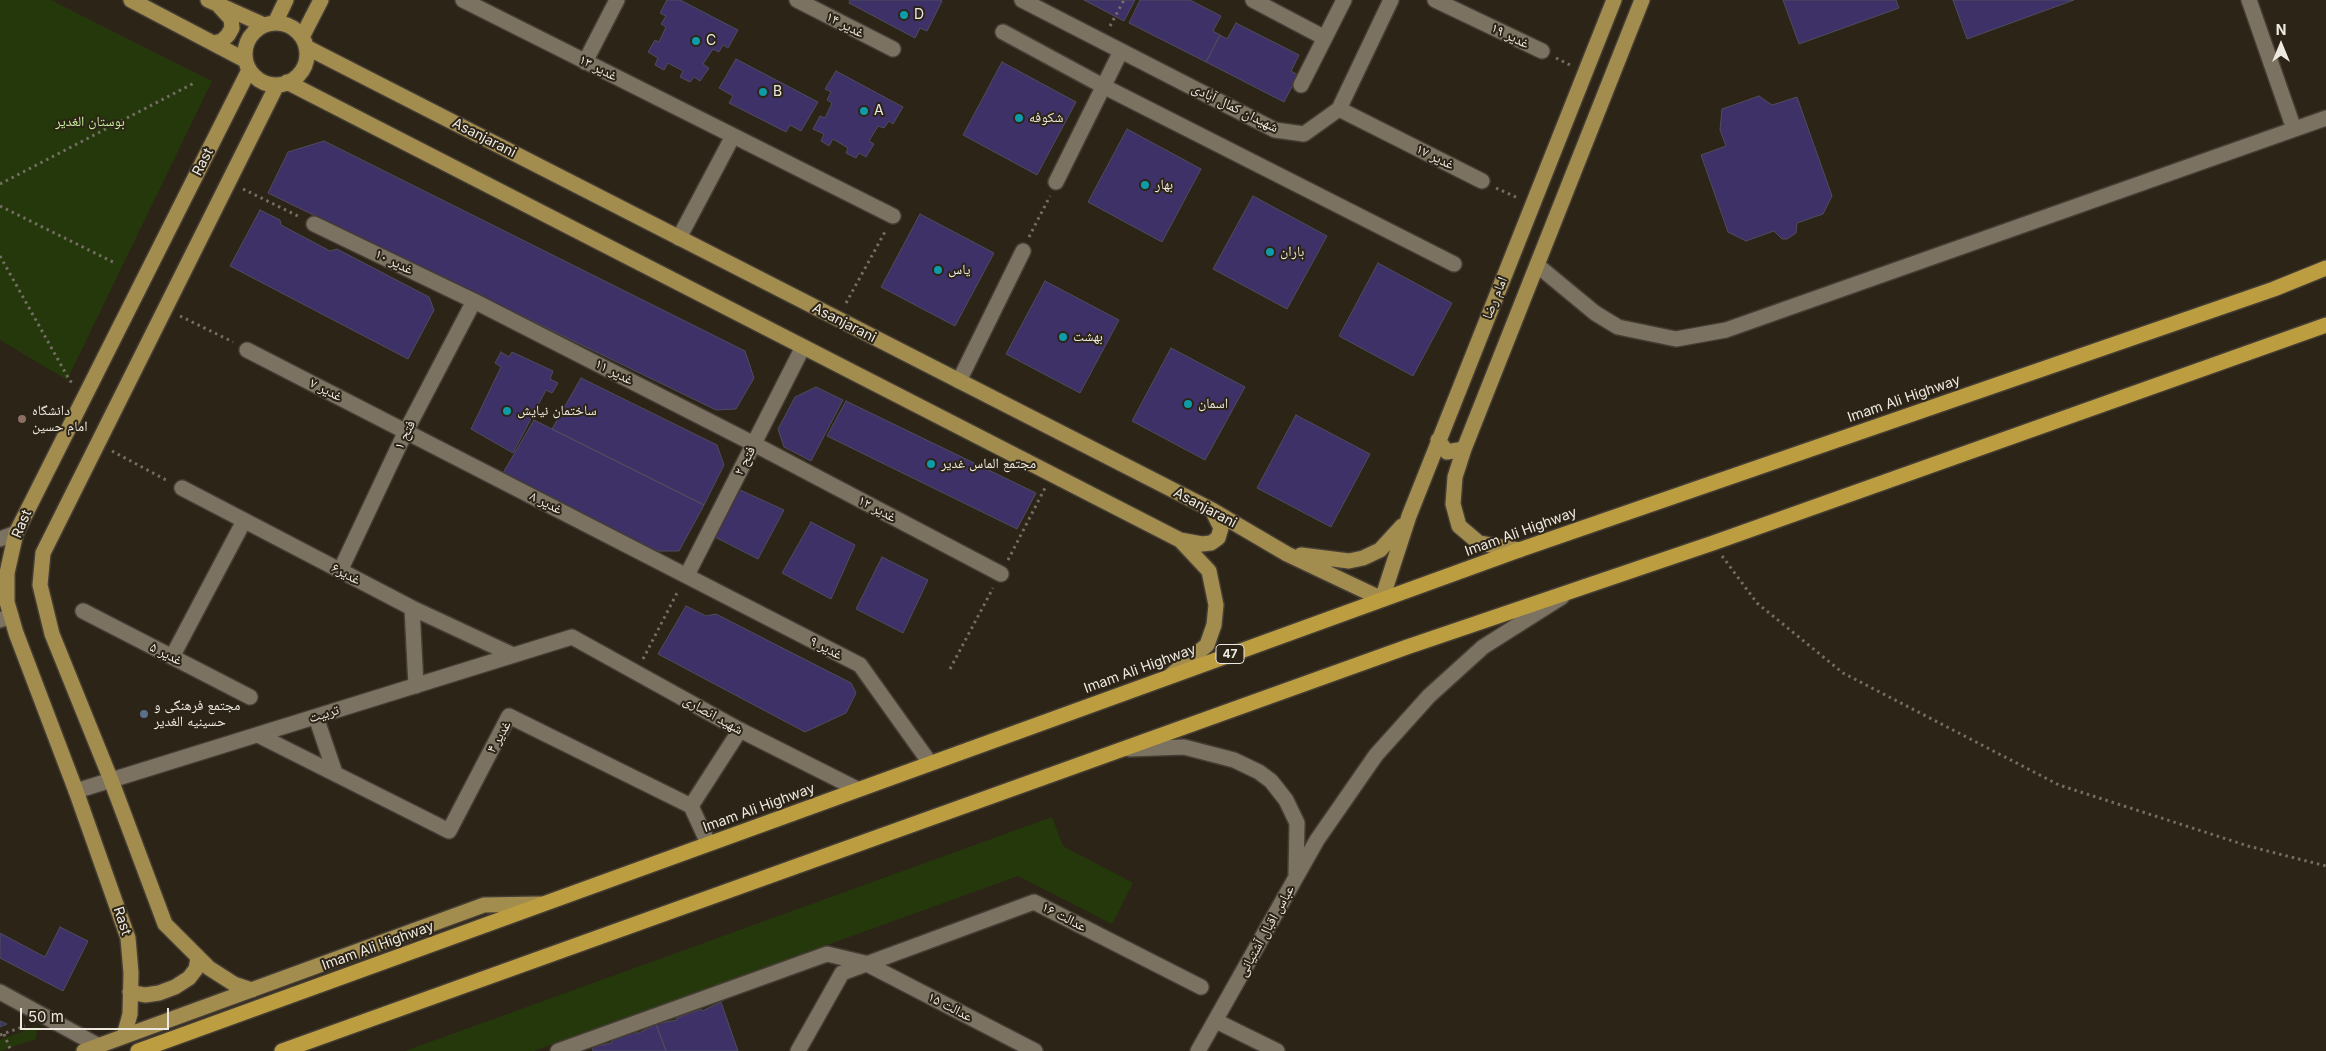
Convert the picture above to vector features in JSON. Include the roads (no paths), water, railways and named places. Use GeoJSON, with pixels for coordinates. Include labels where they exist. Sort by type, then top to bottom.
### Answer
{"type":"FeatureCollection","features":[{"type":"Feature","properties":{"kind":"highway","name":"Imam Ali Highway"},"geometry":{"type":"LineString","coordinates":[[138,1051],[1382,599],[2256,295],[2326,268]]}},
{"type":"Feature","properties":{"kind":"highway"},"geometry":{"type":"LineString","coordinates":[[282,1051],[1407,647],[1713,543],[2326,325]]}},
{"type":"Feature","properties":{"kind":"main road"},"geometry":{"type":"LineString","coordinates":[[130,0],[214,43],[247,65],[266,84],[282,84],[297,77],[303,69],[307,58],[304,42],[295,30],[285,24],[269,24],[214,3]]}},
{"type":"Feature","properties":{"kind":"main road"},"geometry":{"type":"LineString","coordinates":[[247,65],[245,50],[248,40],[255,31],[269,24],[286,0]]}},
{"type":"Feature","properties":{"kind":"main road"},"geometry":{"type":"LineString","coordinates":[[304,42],[321,0]]}},
{"type":"Feature","properties":{"kind":"main road","name":"امام رضا"},"geometry":{"type":"LineString","coordinates":[[1382,599],[1408,516],[1614,0]]}},
{"type":"Feature","properties":{"kind":"main road","name":"امام رضا"},"geometry":{"type":"LineString","coordinates":[[1520,550],[1479,542],[1459,526],[1452,504],[1455,477],[1464,449],[1642,0]]}},
{"type":"Feature","properties":{"kind":"main road"},"geometry":{"type":"LineString","coordinates":[[214,3],[227,11],[231,19],[232,28],[228,36],[222,41],[214,43]]}},
{"type":"Feature","properties":{"kind":"main road","name":"Asanjarani"},"geometry":{"type":"LineString","coordinates":[[304,42],[679,238],[1212,510],[1287,554],[1382,599]]}},
{"type":"Feature","properties":{"kind":"main road","name":"Rast"},"geometry":{"type":"LineString","coordinates":[[124,1036],[130,1014],[128,938],[76,792],[5,618],[7,573],[16,533],[247,65]]}},
{"type":"Feature","properties":{"kind":"main road"},"geometry":{"type":"LineString","coordinates":[[252,990],[234,984],[198,958],[164,924],[111,780],[52,634],[40,585],[43,554],[228,182],[282,84]]}},
{"type":"Feature","properties":{"kind":"main road"},"geometry":{"type":"LineString","coordinates":[[282,84],[1180,540],[1202,544],[1211,543],[1218,538],[1221,528],[1212,510]]}},
{"type":"Feature","properties":{"kind":"main road"},"geometry":{"type":"LineString","coordinates":[[1438,440],[1447,452],[1464,449]]}},
{"type":"Feature","properties":{"kind":"main road"},"geometry":{"type":"LineString","coordinates":[[1287,554],[1349,561],[1363,558],[1380,550],[1388,543],[1408,516]]}},
{"type":"Feature","properties":{"kind":"main road"},"geometry":{"type":"LineString","coordinates":[[1171,675],[1207,645],[1214,625],[1216,605],[1210,571],[1180,540]]}},
{"type":"Feature","properties":{"kind":"main road"},"geometry":{"type":"LineString","coordinates":[[84,1051],[484,905],[541,904]]}},
{"type":"Feature","properties":{"kind":"main road"},"geometry":{"type":"LineString","coordinates":[[130,992],[145,995],[175,987],[189,978],[196,968],[198,958]]}},
{"type":"Feature","properties":{"kind":"street","name":"غدیر ۱۳"},"geometry":{"type":"LineString","coordinates":[[463,0],[893,216]]}},
{"type":"Feature","properties":{"kind":"street"},"geometry":{"type":"LineString","coordinates":[[585,62],[617,0]]}},
{"type":"Feature","properties":{"kind":"street","name":"غدیر ۱۴"},"geometry":{"type":"LineString","coordinates":[[797,0],[893,49]]}},
{"type":"Feature","properties":{"kind":"street","name":"شهیدان کمال آبادی"},"geometry":{"type":"LineString","coordinates":[[1022,0],[1275,130],[1304,134],[1339,109],[1391,0]]}},
{"type":"Feature","properties":{"kind":"street"},"geometry":{"type":"LineString","coordinates":[[1253,0],[1324,38]]}},
{"type":"Feature","properties":{"kind":"street"},"geometry":{"type":"LineString","coordinates":[[1301,85],[1344,0]]}},
{"type":"Feature","properties":{"kind":"street","name":"غدیر ۱۹"},"geometry":{"type":"LineString","coordinates":[[1435,0],[1542,51]]}},
{"type":"Feature","properties":{"kind":"street"},"geometry":{"type":"LineString","coordinates":[[2249,0],[2294,129]]}},
{"type":"Feature","properties":{"kind":"street"},"geometry":{"type":"LineString","coordinates":[[1003,32],[1103,86],[1454,264]]}},
{"type":"Feature","properties":{"kind":"street"},"geometry":{"type":"LineString","coordinates":[[1056,182],[1121,51]]}},
{"type":"Feature","properties":{"kind":"street","name":"غدیر ۱۷"},"geometry":{"type":"LineString","coordinates":[[1339,109],[1482,181]]}},
{"type":"Feature","properties":{"kind":"street"},"geometry":{"type":"LineString","coordinates":[[1537,265],[1595,312],[1618,327],[1676,339],[1726,330],[2326,118]]}},
{"type":"Feature","properties":{"kind":"street"},"geometry":{"type":"LineString","coordinates":[[679,238],[733,136]]}},
{"type":"Feature","properties":{"kind":"street","name":"غدیر ۱۰"},"geometry":{"type":"LineString","coordinates":[[314,224],[474,301]]}},
{"type":"Feature","properties":{"kind":"street"},"geometry":{"type":"LineString","coordinates":[[959,381],[1023,251]]}},
{"type":"Feature","properties":{"kind":"street","name":"فتح ۱"},"geometry":{"type":"LineString","coordinates":[[340,571],[406,431],[474,301]]}},
{"type":"Feature","properties":{"kind":"street","name":"غدیر ۱۱"},"geometry":{"type":"LineString","coordinates":[[474,301],[754,444]]}},
{"type":"Feature","properties":{"kind":"street","name":"فتح ۲"},"geometry":{"type":"LineString","coordinates":[[687,575],[803,347]]}},
{"type":"Feature","properties":{"kind":"street","name":"غدیر ۷"},"geometry":{"type":"LineString","coordinates":[[246,350],[406,431]]}},
{"type":"Feature","properties":{"kind":"street","name":"غدیر ۸"},"geometry":{"type":"LineString","coordinates":[[406,431],[687,575]]}},
{"type":"Feature","properties":{"kind":"street","name":"غدیر ۱۲"},"geometry":{"type":"LineString","coordinates":[[754,444],[1000,574]]}},
{"type":"Feature","properties":{"kind":"street","name":"غدیر۶"},"geometry":{"type":"LineString","coordinates":[[182,488],[412,608],[513,655]]}},
{"type":"Feature","properties":{"kind":"street"},"geometry":{"type":"LineString","coordinates":[[172,657],[244,521]]}},
{"type":"Feature","properties":{"kind":"street"},"geometry":{"type":"LineString","coordinates":[[0,539],[16,533]]}},
{"type":"Feature","properties":{"kind":"street","name":"غدیر ۹"},"geometry":{"type":"LineString","coordinates":[[687,575],[860,665],[930,763]]}},
{"type":"Feature","properties":{"kind":"street"},"geometry":{"type":"LineString","coordinates":[[1295,880],[1317,840],[1376,755],[1400,726],[1429,696],[1483,648],[1567,592]]}},
{"type":"Feature","properties":{"kind":"street"},"geometry":{"type":"LineString","coordinates":[[412,608],[416,686]]}},
{"type":"Feature","properties":{"kind":"street","name":"غدیر ۵"},"geometry":{"type":"LineString","coordinates":[[83,611],[250,697]]}},
{"type":"Feature","properties":{"kind":"street","name":"تربیت"},"geometry":{"type":"LineString","coordinates":[[76,792],[572,637]]}},
{"type":"Feature","properties":{"kind":"street","name":"شهید انصاری"},"geometry":{"type":"LineString","coordinates":[[572,637],[740,730],[857,789]]}},
{"type":"Feature","properties":{"kind":"street","name":"غدیر ۴"},"geometry":{"type":"LineString","coordinates":[[258,734],[449,831],[509,716],[691,806]]}},
{"type":"Feature","properties":{"kind":"street"},"geometry":{"type":"LineString","coordinates":[[316,717],[335,773]]}},
{"type":"Feature","properties":{"kind":"street"},"geometry":{"type":"LineString","coordinates":[[708,843],[691,806],[740,730]]}},
{"type":"Feature","properties":{"kind":"street","name":"عباس اقبال آشتیانی"},"geometry":{"type":"LineString","coordinates":[[1126,749],[1184,748],[1234,760],[1265,776],[1286,800],[1297,823],[1298,844],[1295,880],[1198,1051]]}},
{"type":"Feature","properties":{"kind":"street","name":"عدالت ۱۶"},"geometry":{"type":"LineString","coordinates":[[798,1051],[842,973],[1034,902],[1201,987]]}},
{"type":"Feature","properties":{"kind":"street","name":"عدالت ۱۵"},"geometry":{"type":"LineString","coordinates":[[558,1051],[827,954],[865,963],[1035,1051]]}},
{"type":"Feature","properties":{"kind":"street"},"geometry":{"type":"LineString","coordinates":[[0,992],[99,1046]]}},
{"type":"Feature","properties":{"kind":"street"},"geometry":{"type":"LineString","coordinates":[[1216,1020],[1277,1051]]}},
{"type":"Feature","properties":{"kind":"place","name":"D"},"geometry":{"type":"Point","coordinates":[904,15]}},
{"type":"Feature","properties":{"kind":"place","name":"C"},"geometry":{"type":"Point","coordinates":[696,41]}},
{"type":"Feature","properties":{"kind":"place","name":"B"},"geometry":{"type":"Point","coordinates":[763,92]}},
{"type":"Feature","properties":{"kind":"place","name":"A"},"geometry":{"type":"Point","coordinates":[864,111]}},
{"type":"Feature","properties":{"kind":"place","name":"شکوفه"},"geometry":{"type":"Point","coordinates":[1019,118]}},
{"type":"Feature","properties":{"kind":"place","name":"بهار"},"geometry":{"type":"Point","coordinates":[1145,185]}},
{"type":"Feature","properties":{"kind":"place","name":"باران"},"geometry":{"type":"Point","coordinates":[1270,252]}},
{"type":"Feature","properties":{"kind":"place","name":"یاس"},"geometry":{"type":"Point","coordinates":[938,270]}},
{"type":"Feature","properties":{"kind":"place","name":"بهشت"},"geometry":{"type":"Point","coordinates":[1063,337]}},
{"type":"Feature","properties":{"kind":"place","name":"اسمان"},"geometry":{"type":"Point","coordinates":[1188,404]}},
{"type":"Feature","properties":{"kind":"place","name":"ساختمان نیایش"},"geometry":{"type":"Point","coordinates":[507,411]}},
{"type":"Feature","properties":{"kind":"place","name":"دانشگاه امام حسین"},"geometry":{"type":"Point","coordinates":[22,419]}},
{"type":"Feature","properties":{"kind":"place","name":"مجتمع الماس غدیر"},"geometry":{"type":"Point","coordinates":[931,464]}},
{"type":"Feature","properties":{"kind":"place","name":"مجتمع فرهنگی و حسینیه الغدیر"},"geometry":{"type":"Point","coordinates":[144,714]}},
{"type":"Feature","properties":{"kind":"park label","name":"بوستان الغدیر"},"geometry":{"type":"Point","coordinates":[90,122]}}]}
